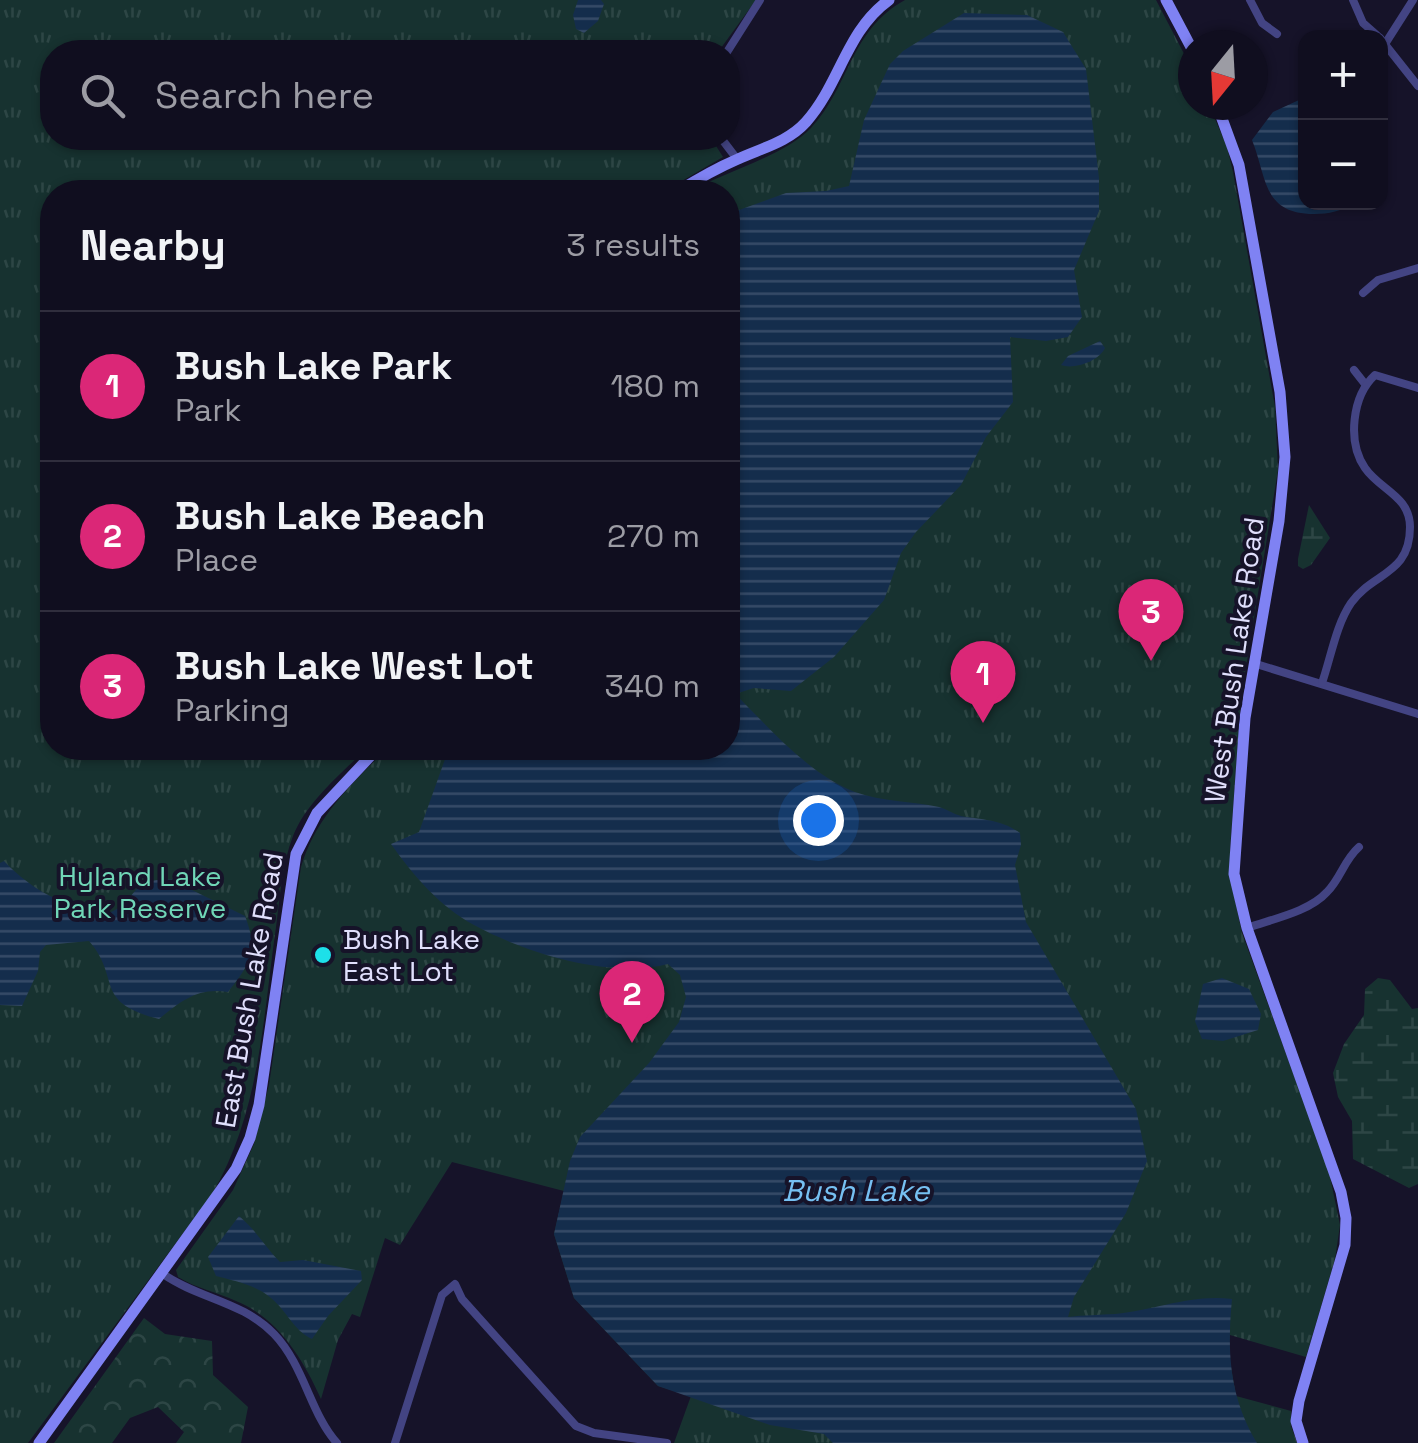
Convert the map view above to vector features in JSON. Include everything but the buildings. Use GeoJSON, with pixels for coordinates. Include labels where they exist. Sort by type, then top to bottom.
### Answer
{"type":"FeatureCollection","features":[{"type":"Feature","properties":{"kind":"street"},"geometry":{"type":"LineString","coordinates":[[735,40],[760,0]]}},
{"type":"Feature","properties":{"kind":"street"},"geometry":{"type":"LineString","coordinates":[[699,180],[804,126],[855,35],[888,0]]}},
{"type":"Feature","properties":{"kind":"street"},"geometry":{"type":"LineString","coordinates":[[1166,0],[1182,30]]}},
{"type":"Feature","properties":{"kind":"street"},"geometry":{"type":"LineString","coordinates":[[1250,0],[1262,23],[1277,34]]}},
{"type":"Feature","properties":{"kind":"street"},"geometry":{"type":"LineString","coordinates":[[1353,0],[1372,30]]}},
{"type":"Feature","properties":{"kind":"street"},"geometry":{"type":"LineString","coordinates":[[1388,32],[1413,0]]}},
{"type":"Feature","properties":{"kind":"street"},"geometry":{"type":"LineString","coordinates":[[1388,48],[1418,86]]}},
{"type":"Feature","properties":{"kind":"street","name":"West Bush Lake Road"},"geometry":{"type":"LineString","coordinates":[[1223,120],[1238,165],[1284,424],[1284,489],[1244,718],[1233,852],[1237,896],[1342,1192],[1346,1218],[1345,1245],[1298,1401],[1296,1422],[1304,1443]]}},
{"type":"Feature","properties":{"kind":"street"},"geometry":{"type":"LineString","coordinates":[[730,150],[737,159]]}},
{"type":"Feature","properties":{"kind":"street"},"geometry":{"type":"LineString","coordinates":[[1363,292],[1378,280],[1418,268]]}},
{"type":"Feature","properties":{"kind":"street"},"geometry":{"type":"LineString","coordinates":[[1354,370],[1365,384]]}},
{"type":"Feature","properties":{"kind":"street"},"geometry":{"type":"LineString","coordinates":[[1322,683],[1348,607],[1364,588],[1397,566],[1409,541],[1405,508],[1360,460],[1355,416],[1358,400],[1365,384],[1375,375],[1418,388]]}},
{"type":"Feature","properties":{"kind":"street"},"geometry":{"type":"LineString","coordinates":[[1254,663],[1418,714]]}},
{"type":"Feature","properties":{"kind":"street","name":"East Bush Lake Road"},"geometry":{"type":"LineString","coordinates":[[39,1443],[228,1184],[250,1138],[267,1059],[292,874],[303,836],[334,793],[366,760]]}},
{"type":"Feature","properties":{"kind":"street"},"geometry":{"type":"LineString","coordinates":[[1248,928],[1318,901],[1334,882],[1346,858],[1359,846]]}},
{"type":"Feature","properties":{"kind":"street"},"geometry":{"type":"LineString","coordinates":[[163,1274],[183,1288],[242,1309],[276,1335],[298,1366],[332,1441]]}},
{"type":"Feature","properties":{"kind":"street"},"geometry":{"type":"LineString","coordinates":[[395,1443],[442,1295],[455,1284],[462,1300],[576,1426],[594,1433],[667,1443]]}},
{"type":"Feature","properties":{"kind":"green space","name":"Hyland Lake Park Reserve"},"geometry":{"type":"Polygon","coordinates":[[[0,0],[756,0],[727,40],[40,40],[40,150],[719,150],[723,157],[684,180],[40,180],[40,760],[355,760],[316,800],[299,823],[289,847],[250,1098],[228,1163],[212,1194],[28,1443],[0,1443],[0,0]]]}},
{"type":"Feature","properties":{"kind":"green space"},"geometry":{"type":"Polygon","coordinates":[[[905,0],[1156,0],[1178,42],[1178,120],[1215,120],[1227,147],[1275,407],[1278,470],[1241,698],[1231,882],[1242,933],[1329,1172],[1340,1225],[1335,1259],[1306,1357],[1230,1335],[1228,1350],[1236,1396],[1291,1411],[1297,1443],[674,1443],[691,1396],[658,1386],[574,1298],[554,1234],[564,1191],[452,1162],[400,1245],[385,1238],[360,1317],[352,1314],[338,1340],[321,1399],[306,1369],[277,1329],[251,1308],[178,1277],[176,1270],[233,1190],[254,1144],[269,1085],[301,867],[308,849],[336,802],[376,760],[740,760],[740,180],[714,180],[786,147],[811,128],[872,27],[905,0]]]}},
{"type":"Feature","properties":{"kind":"green space"},"geometry":{"type":"Polygon","coordinates":[[[1309,505],[1330,538],[1311,565],[1303,569],[1298,566],[1298,559],[1309,505]]]}},
{"type":"Feature","properties":{"kind":"green space"},"geometry":{"type":"Polygon","coordinates":[[[1378,978],[1390,980],[1412,1009],[1418,1008],[1418,1184],[1409,1188],[1353,1159],[1352,1121],[1338,1097],[1333,1073],[1344,1044],[1364,1015],[1365,989],[1378,978]]]}},
{"type":"Feature","properties":{"kind":"green space"},"geometry":{"type":"Polygon","coordinates":[[[144,1318],[165,1334],[212,1341],[213,1375],[248,1407],[241,1443],[176,1443],[184,1432],[158,1407],[130,1418],[112,1443],[54,1443],[144,1318]]]}},
{"type":"Feature","properties":{"kind":"water"},"geometry":{"type":"Polygon","coordinates":[[[578,0],[601,0],[604,4],[598,21],[584,33],[576,29],[573,15],[578,0]]]}},
{"type":"Feature","properties":{"kind":"water","name":"Bush Lake"},"geometry":{"type":"Polygon","coordinates":[[[964,13],[1027,15],[1063,32],[1086,69],[1099,178],[1099,211],[1074,270],[1082,317],[1068,337],[1046,341],[1010,337],[1013,402],[986,437],[961,485],[901,553],[884,600],[834,657],[791,691],[754,688],[740,692],[740,210],[786,193],[849,186],[864,120],[890,64],[903,51],[964,13]]]}},
{"type":"Feature","properties":{"kind":"water"},"geometry":{"type":"Polygon","coordinates":[[[1298,100],[1298,210],[1340,210],[1297,212],[1275,200],[1264,180],[1252,140],[1273,112],[1298,100]]]}},
{"type":"Feature","properties":{"kind":"water"},"geometry":{"type":"Polygon","coordinates":[[[1100,341],[1105,348],[1092,360],[1061,365],[1068,356],[1100,341]]]}},
{"type":"Feature","properties":{"kind":"water","name":"Bush Lake"},"geometry":{"type":"Polygon","coordinates":[[[740,699],[790,749],[838,784],[886,800],[939,807],[961,816],[999,823],[1020,833],[1015,865],[1026,922],[1136,1109],[1147,1161],[1126,1213],[1074,1297],[1068,1317],[1130,1312],[1202,1299],[1232,1299],[1230,1337],[1235,1391],[1257,1443],[833,1443],[824,1434],[770,1425],[658,1386],[574,1298],[554,1234],[570,1161],[580,1137],[649,1063],[679,1022],[686,997],[680,975],[668,964],[621,968],[569,961],[518,945],[462,918],[418,879],[391,844],[419,832],[445,760],[740,760],[740,699]]]}},
{"type":"Feature","properties":{"kind":"water"},"geometry":{"type":"Polygon","coordinates":[[[4,861],[52,897],[103,914],[119,908],[141,885],[177,880],[245,916],[252,948],[247,965],[228,992],[199,994],[159,1019],[124,1005],[116,997],[89,941],[46,945],[40,952],[38,971],[22,1006],[0,1005],[0,863],[4,861]]]}},
{"type":"Feature","properties":{"kind":"water"},"geometry":{"type":"Polygon","coordinates":[[[1222,978],[1249,989],[1261,1014],[1258,1030],[1223,1041],[1202,1039],[1195,1021],[1203,984],[1222,978]]]}},
{"type":"Feature","properties":{"kind":"water"},"geometry":{"type":"Polygon","coordinates":[[[239,1216],[280,1262],[303,1260],[361,1271],[362,1280],[312,1339],[265,1294],[216,1276],[208,1257],[239,1216]]]}},
{"type":"Feature","properties":{"kind":"place","name":"Bush Lake West Lot"},"geometry":{"type":"Point","coordinates":[1151,661]}},
{"type":"Feature","properties":{"kind":"place","name":"Bush Lake Park"},"geometry":{"type":"Point","coordinates":[983,723]}},
{"type":"Feature","properties":{"kind":"place","name":"Bush Lake East Lot"},"geometry":{"type":"Point","coordinates":[323,955]}},
{"type":"Feature","properties":{"kind":"place","name":"Bush Lake Beach"},"geometry":{"type":"Point","coordinates":[632,1043]}}]}
